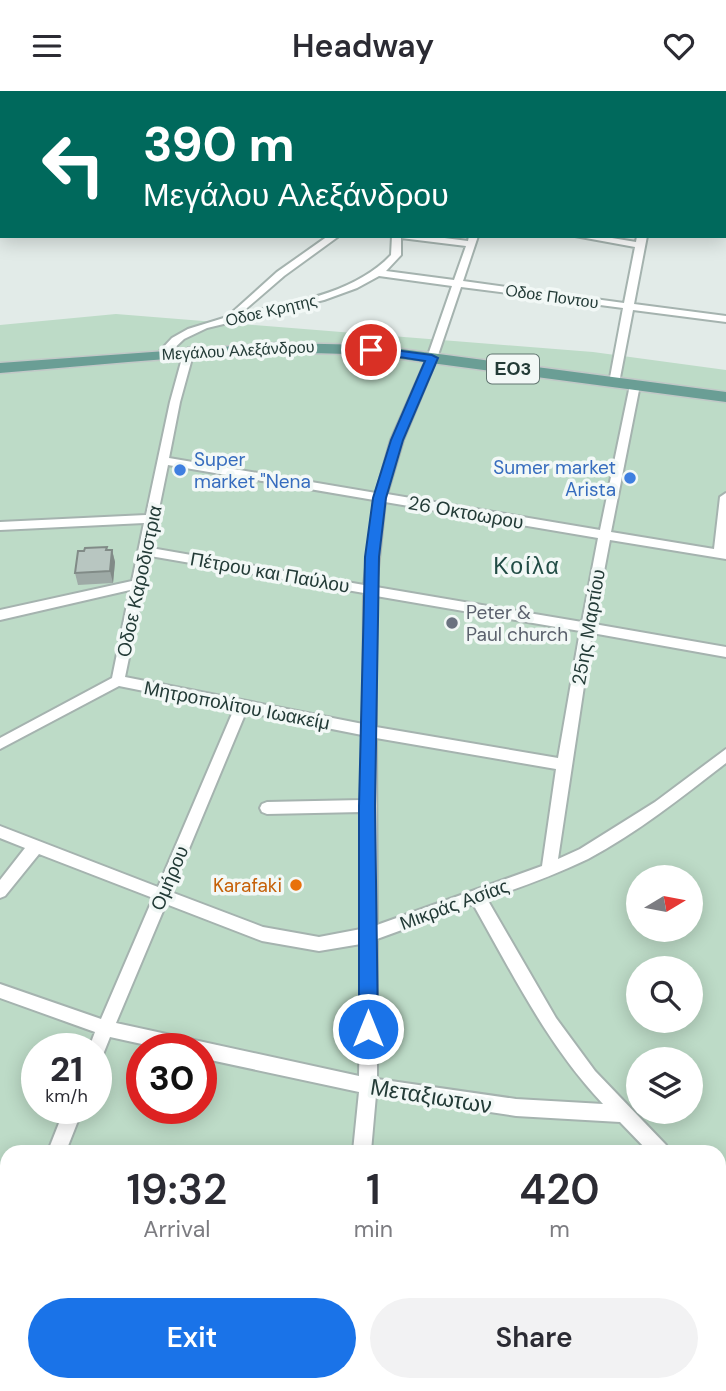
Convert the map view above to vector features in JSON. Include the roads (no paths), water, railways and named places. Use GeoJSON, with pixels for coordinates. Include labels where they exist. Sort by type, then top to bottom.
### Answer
{"type":"FeatureCollection","features":[{"type":"Feature","properties":{"kind":"main road","name":"Μεγάλου Αλεξάνδρου"},"geometry":{"type":"LineString","coordinates":[[0,368],[256,346],[327,347],[432,358],[726,397]]}},
{"type":"Feature","properties":{"kind":"street"},"geometry":{"type":"LineString","coordinates":[[231,318],[289,267],[332,238]]}},
{"type":"Feature","properties":{"kind":"street","name":"Oδοε Κρητης"},"geometry":{"type":"LineString","coordinates":[[163,353],[181,335],[231,318],[307,303],[378,273],[398,257],[400,243],[398,238]]}},
{"type":"Feature","properties":{"kind":"street"},"geometry":{"type":"LineString","coordinates":[[363,1145],[368,1087],[367,806],[370,590],[380,498],[397,440],[432,358],[472,240],[438,238]]}},
{"type":"Feature","properties":{"kind":"street"},"geometry":{"type":"LineString","coordinates":[[610,238],[641,240],[614,383]]}},
{"type":"Feature","properties":{"kind":"street","name":"Oδοε Ποντου"},"geometry":{"type":"LineString","coordinates":[[378,273],[726,319]]}},
{"type":"Feature","properties":{"kind":"street","name":"Oδοε Καροδιστρια"},"geometry":{"type":"LineString","coordinates":[[0,744],[118,681],[175,402],[189,351]]}},
{"type":"Feature","properties":{"kind":"street","name":"25ης Μαρτίου"},"geometry":{"type":"LineString","coordinates":[[549,870],[563,765],[603,536],[635,386]]}},
{"type":"Feature","properties":{"kind":"street","name":"26 Οκτοωρου"},"geometry":{"type":"LineString","coordinates":[[164,461],[723,554]]}},
{"type":"Feature","properties":{"kind":"street"},"geometry":{"type":"LineString","coordinates":[[723,554],[726,496]]}},
{"type":"Feature","properties":{"kind":"street"},"geometry":{"type":"LineString","coordinates":[[0,526],[151,519]]}},
{"type":"Feature","properties":{"kind":"street","name":"Πέτρου και Παύλου"},"geometry":{"type":"LineString","coordinates":[[144,551],[726,652]]}},
{"type":"Feature","properties":{"kind":"street"},"geometry":{"type":"LineString","coordinates":[[0,615],[138,584]]}},
{"type":"Feature","properties":{"kind":"street","name":"Μητροπολίτου Ιωακείμ"},"geometry":{"type":"LineString","coordinates":[[118,681],[369,731],[563,765]]}},
{"type":"Feature","properties":{"kind":"street","name":"Ομήρου"},"geometry":{"type":"LineString","coordinates":[[103,1033],[242,706]]}},
{"type":"Feature","properties":{"kind":"street","name":"Μικράς Ασίας"},"geometry":{"type":"LineString","coordinates":[[0,832],[262,934],[319,944],[369,935],[549,870],[608,841],[726,755]]}},
{"type":"Feature","properties":{"kind":"street"},"geometry":{"type":"LineString","coordinates":[[267,808],[367,806]]}},
{"type":"Feature","properties":{"kind":"street"},"geometry":{"type":"LineString","coordinates":[[0,891],[36,846]]}},
{"type":"Feature","properties":{"kind":"street"},"geometry":{"type":"LineString","coordinates":[[476,895],[550,1023],[589,1077],[654,1145]]}},
{"type":"Feature","properties":{"kind":"street"},"geometry":{"type":"LineString","coordinates":[[0,991],[105,1028],[127,1033]]}},
{"type":"Feature","properties":{"kind":"street","name":"Μεταξιωτων"},"geometry":{"type":"LineString","coordinates":[[217,1054],[368,1087],[532,1111],[623,1113]]}},
{"type":"Feature","properties":{"kind":"street"},"geometry":{"type":"LineString","coordinates":[[59,1145],[68,1124]]}},
{"type":"Feature","properties":{"kind":"place","name":"Super market \"Nena"},"geometry":{"type":"Point","coordinates":[180,470]}},
{"type":"Feature","properties":{"kind":"place","name":"Sumer market Arista"},"geometry":{"type":"Point","coordinates":[630,478]}},
{"type":"Feature","properties":{"kind":"place","name":"Peter & Paul church"},"geometry":{"type":"Point","coordinates":[452,623]}},
{"type":"Feature","properties":{"kind":"place","name":"Karafaki"},"geometry":{"type":"Point","coordinates":[296,885]}},
{"type":"Feature","properties":{"kind":"district","name":"Κοίλα"},"geometry":{"type":"Point","coordinates":[527,566]}}]}
